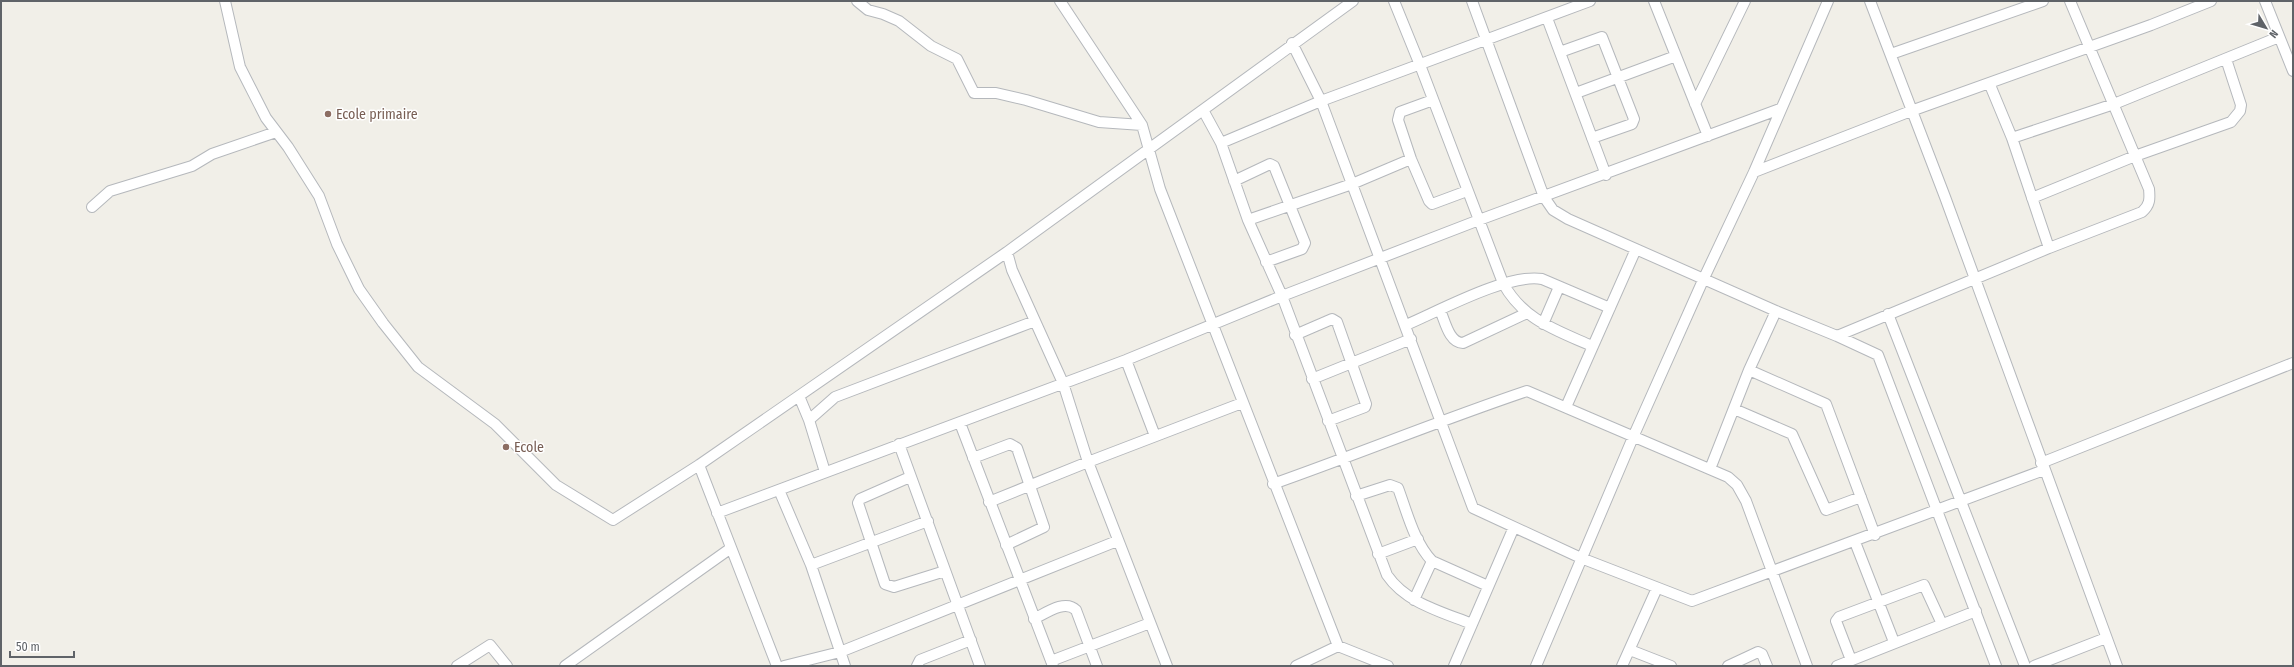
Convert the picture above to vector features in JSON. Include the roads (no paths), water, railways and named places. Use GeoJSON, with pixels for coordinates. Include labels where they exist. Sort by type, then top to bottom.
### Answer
{"type":"FeatureCollection","features":[{"type":"Feature","properties":{"kind":"street"},"geometry":{"type":"LineString","coordinates":[[225,1],[240,67],[266,118],[288,147],[319,196],[337,244],[359,289],[418,367],[495,424],[556,485],[613,520],[699,465],[1007,252],[1203,110],[1292,43],[1353,1]]}},
{"type":"Feature","properties":{"kind":"street"},"geometry":{"type":"LineString","coordinates":[[857,1],[868,10],[899,21],[931,46],[957,59],[974,93],[996,93],[1026,100],[1099,122],[1142,125]]}},
{"type":"Feature","properties":{"kind":"street"},"geometry":{"type":"LineString","coordinates":[[1060,1],[1142,125],[1160,188],[1273,484],[1338,646],[1386,666]]}},
{"type":"Feature","properties":{"kind":"street"},"geometry":{"type":"LineString","coordinates":[[1394,1],[1503,283],[1513,301],[1543,324],[1592,346]]}},
{"type":"Feature","properties":{"kind":"street"},"geometry":{"type":"LineString","coordinates":[[1472,1],[1544,197],[1553,210],[1560,216],[1878,355],[1996,666]]}},
{"type":"Feature","properties":{"kind":"street"},"geometry":{"type":"LineString","coordinates":[[1221,143],[1321,101],[1486,41],[1590,1]]}},
{"type":"Feature","properties":{"kind":"street"},"geometry":{"type":"LineString","coordinates":[[1695,104],[1745,1]]}},
{"type":"Feature","properties":{"kind":"street"},"geometry":{"type":"LineString","coordinates":[[1536,666],[1634,435],[1704,278],[1754,172],[1828,1]]}},
{"type":"Feature","properties":{"kind":"street"},"geometry":{"type":"LineString","coordinates":[[1871,1],[2042,467],[2117,666]]}},
{"type":"Feature","properties":{"kind":"street"},"geometry":{"type":"LineString","coordinates":[[1891,54],[2043,1]]}},
{"type":"Feature","properties":{"kind":"street"},"geometry":{"type":"LineString","coordinates":[[1837,336],[2049,248],[2142,212],[2147,208],[2150,202],[2149,189],[2114,104],[2088,48],[2070,1]]}},
{"type":"Feature","properties":{"kind":"street"},"geometry":{"type":"LineString","coordinates":[[1754,172],[1911,111],[1990,85],[2211,1]]}},
{"type":"Feature","properties":{"kind":"street"},"geometry":{"type":"LineString","coordinates":[[2265,1],[2293,71]]}},
{"type":"Feature","properties":{"kind":"street"},"geometry":{"type":"LineString","coordinates":[[1657,3],[1676,56],[1708,136]]}},
{"type":"Feature","properties":{"kind":"street"},"geometry":{"type":"LineString","coordinates":[[1547,18],[1606,174]]}},
{"type":"Feature","properties":{"kind":"street"},"geometry":{"type":"LineString","coordinates":[[1560,52],[1602,37],[1634,119],[1634,122],[1592,138]]}},
{"type":"Feature","properties":{"kind":"street"},"geometry":{"type":"LineString","coordinates":[[2012,138],[2114,104],[2279,38]]}},
{"type":"Feature","properties":{"kind":"street"},"geometry":{"type":"LineString","coordinates":[[1292,43],[1321,101],[1406,325],[1473,508],[1581,558],[1692,601],[1773,570],[1875,535],[1962,502],[2042,467],[2293,363]]}},
{"type":"Feature","properties":{"kind":"street"},"geometry":{"type":"LineString","coordinates":[[1576,93],[1676,56]]}},
{"type":"Feature","properties":{"kind":"street"},"geometry":{"type":"LineString","coordinates":[[2032,198],[2135,156],[2232,122],[2236,118],[2241,105],[2226,59]]}},
{"type":"Feature","properties":{"kind":"street"},"geometry":{"type":"LineString","coordinates":[[1990,85],[2012,138],[2049,248]]}},
{"type":"Feature","properties":{"kind":"street"},"geometry":{"type":"LineString","coordinates":[[1433,100],[1400,112],[1398,116],[1411,159],[1429,201],[1432,204],[1467,191]]}},
{"type":"Feature","properties":{"kind":"street"},"geometry":{"type":"LineString","coordinates":[[718,513],[899,444],[960,423],[1063,382],[1126,360],[1282,296],[1479,220],[1780,109]]}},
{"type":"Feature","properties":{"kind":"street"},"geometry":{"type":"LineString","coordinates":[[1203,110],[1221,143],[1248,220],[1282,296],[1342,460],[1387,576],[1393,585],[1414,600],[1472,624]]}},
{"type":"Feature","properties":{"kind":"street"},"geometry":{"type":"LineString","coordinates":[[92,207],[110,191],[192,166],[212,154],[276,132]]}},
{"type":"Feature","properties":{"kind":"street"},"geometry":{"type":"LineString","coordinates":[[1248,220],[1352,184],[1411,159]]}},
{"type":"Feature","properties":{"kind":"street"},"geometry":{"type":"LineString","coordinates":[[1234,180],[1270,164],[1276,169],[1306,243],[1304,246],[1266,262]]}},
{"type":"Feature","properties":{"kind":"street"},"geometry":{"type":"LineString","coordinates":[[1566,407],[1636,249]]}},
{"type":"Feature","properties":{"kind":"street"},"geometry":{"type":"LineString","coordinates":[[1007,252],[1012,270],[1063,382],[1088,462],[1117,541],[1167,666]]}},
{"type":"Feature","properties":{"kind":"street"},"geometry":{"type":"LineString","coordinates":[[1406,325],[1503,283],[1532,277],[1542,279],[1610,308]]}},
{"type":"Feature","properties":{"kind":"street"},"geometry":{"type":"LineString","coordinates":[[1543,324],[1560,287]]}},
{"type":"Feature","properties":{"kind":"street"},"geometry":{"type":"LineString","coordinates":[[1440,310],[1453,339],[1458,343],[1463,343],[1527,313]]}},
{"type":"Feature","properties":{"kind":"street"},"geometry":{"type":"LineString","coordinates":[[1710,469],[1749,370],[1776,311]]}},
{"type":"Feature","properties":{"kind":"street"},"geometry":{"type":"LineString","coordinates":[[1888,314],[2025,666]]}},
{"type":"Feature","properties":{"kind":"street"},"geometry":{"type":"LineString","coordinates":[[1296,335],[1332,319],[1335,320],[1366,406],[1328,421]]}},
{"type":"Feature","properties":{"kind":"street"},"geometry":{"type":"LineString","coordinates":[[809,420],[835,397],[1035,321]]}},
{"type":"Feature","properties":{"kind":"street"},"geometry":{"type":"LineString","coordinates":[[1312,379],[1350,362],[1411,339]]}},
{"type":"Feature","properties":{"kind":"street"},"geometry":{"type":"LineString","coordinates":[[1126,360],[1155,436]]}},
{"type":"Feature","properties":{"kind":"street"},"geometry":{"type":"LineString","coordinates":[[1749,370],[1826,404],[1875,535]]}},
{"type":"Feature","properties":{"kind":"street"},"geometry":{"type":"LineString","coordinates":[[1273,484],[1342,460],[1441,420],[1527,391],[1634,435],[1728,477],[1743,493],[1773,570],[1807,666]]}},
{"type":"Feature","properties":{"kind":"street"},"geometry":{"type":"LineString","coordinates":[[799,396],[809,420],[825,472]]}},
{"type":"Feature","properties":{"kind":"street"},"geometry":{"type":"LineString","coordinates":[[989,502],[1242,403]]}},
{"type":"Feature","properties":{"kind":"street"},"geometry":{"type":"LineString","coordinates":[[1734,409],[1792,434],[1826,510],[1861,497]]}},
{"type":"Feature","properties":{"kind":"street"},"geometry":{"type":"LineString","coordinates":[[960,423],[1018,579],[1052,663],[1090,646],[1150,623]]}},
{"type":"Feature","properties":{"kind":"street"},"geometry":{"type":"LineString","coordinates":[[899,444],[980,666]]}},
{"type":"Feature","properties":{"kind":"street"},"geometry":{"type":"LineString","coordinates":[[973,458],[1013,445],[1017,448],[1028,486],[1044,527],[1006,545]]}},
{"type":"Feature","properties":{"kind":"street"},"geometry":{"type":"LineString","coordinates":[[699,465],[777,666]]}},
{"type":"Feature","properties":{"kind":"street"},"geometry":{"type":"LineString","coordinates":[[910,477],[860,499],[858,508],[885,584],[889,587],[945,571]]}},
{"type":"Feature","properties":{"kind":"street"},"geometry":{"type":"LineString","coordinates":[[1356,496],[1390,486],[1398,488],[1418,539],[1432,561],[1488,586]]}},
{"type":"Feature","properties":{"kind":"street"},"geometry":{"type":"LineString","coordinates":[[779,490],[811,565],[845,666]]}},
{"type":"Feature","properties":{"kind":"street"},"geometry":{"type":"LineString","coordinates":[[811,565],[928,522]]}},
{"type":"Feature","properties":{"kind":"street"},"geometry":{"type":"LineString","coordinates":[[1454,666],[1514,527]]}},
{"type":"Feature","properties":{"kind":"street"},"geometry":{"type":"LineString","coordinates":[[1378,554],[1418,539]]}},
{"type":"Feature","properties":{"kind":"street"},"geometry":{"type":"LineString","coordinates":[[784,666],[840,652],[957,603],[1117,541]]}},
{"type":"Feature","properties":{"kind":"street"},"geometry":{"type":"LineString","coordinates":[[1854,542],[1894,642]]}},
{"type":"Feature","properties":{"kind":"street"},"geometry":{"type":"LineString","coordinates":[[565,666],[731,548]]}},
{"type":"Feature","properties":{"kind":"street"},"geometry":{"type":"LineString","coordinates":[[1414,600],[1432,561]]}},
{"type":"Feature","properties":{"kind":"street"},"geometry":{"type":"LineString","coordinates":[[1851,660],[1836,621],[1839,618],[1878,602],[1924,585],[1942,624]]}},
{"type":"Feature","properties":{"kind":"street"},"geometry":{"type":"LineString","coordinates":[[1622,666],[1657,588]]}},
{"type":"Feature","properties":{"kind":"street"},"geometry":{"type":"LineString","coordinates":[[1034,619],[1066,605],[1072,606],[1076,610],[1097,666]]}},
{"type":"Feature","properties":{"kind":"street"},"geometry":{"type":"LineString","coordinates":[[1837,666],[1894,642],[1976,611]]}},
{"type":"Feature","properties":{"kind":"street"},"geometry":{"type":"LineString","coordinates":[[2034,666],[2106,638]]}},
{"type":"Feature","properties":{"kind":"street"},"geometry":{"type":"LineString","coordinates":[[917,666],[920,660],[971,640]]}},
{"type":"Feature","properties":{"kind":"street"},"geometry":{"type":"LineString","coordinates":[[457,666],[490,645],[508,666]]}},
{"type":"Feature","properties":{"kind":"street"},"geometry":{"type":"LineString","coordinates":[[1297,666],[1338,646]]}},
{"type":"Feature","properties":{"kind":"street"},"geometry":{"type":"LineString","coordinates":[[1630,650],[1671,666]]}},
{"type":"Feature","properties":{"kind":"street"},"geometry":{"type":"LineString","coordinates":[[1728,666],[1758,652],[1762,654],[1767,666]]}},
{"type":"Feature","properties":{"kind":"place","name":"Ecole primaire"},"geometry":{"type":"Point","coordinates":[328,114]}},
{"type":"Feature","properties":{"kind":"place","name":"Ecole"},"geometry":{"type":"Point","coordinates":[506,447]}}]}
